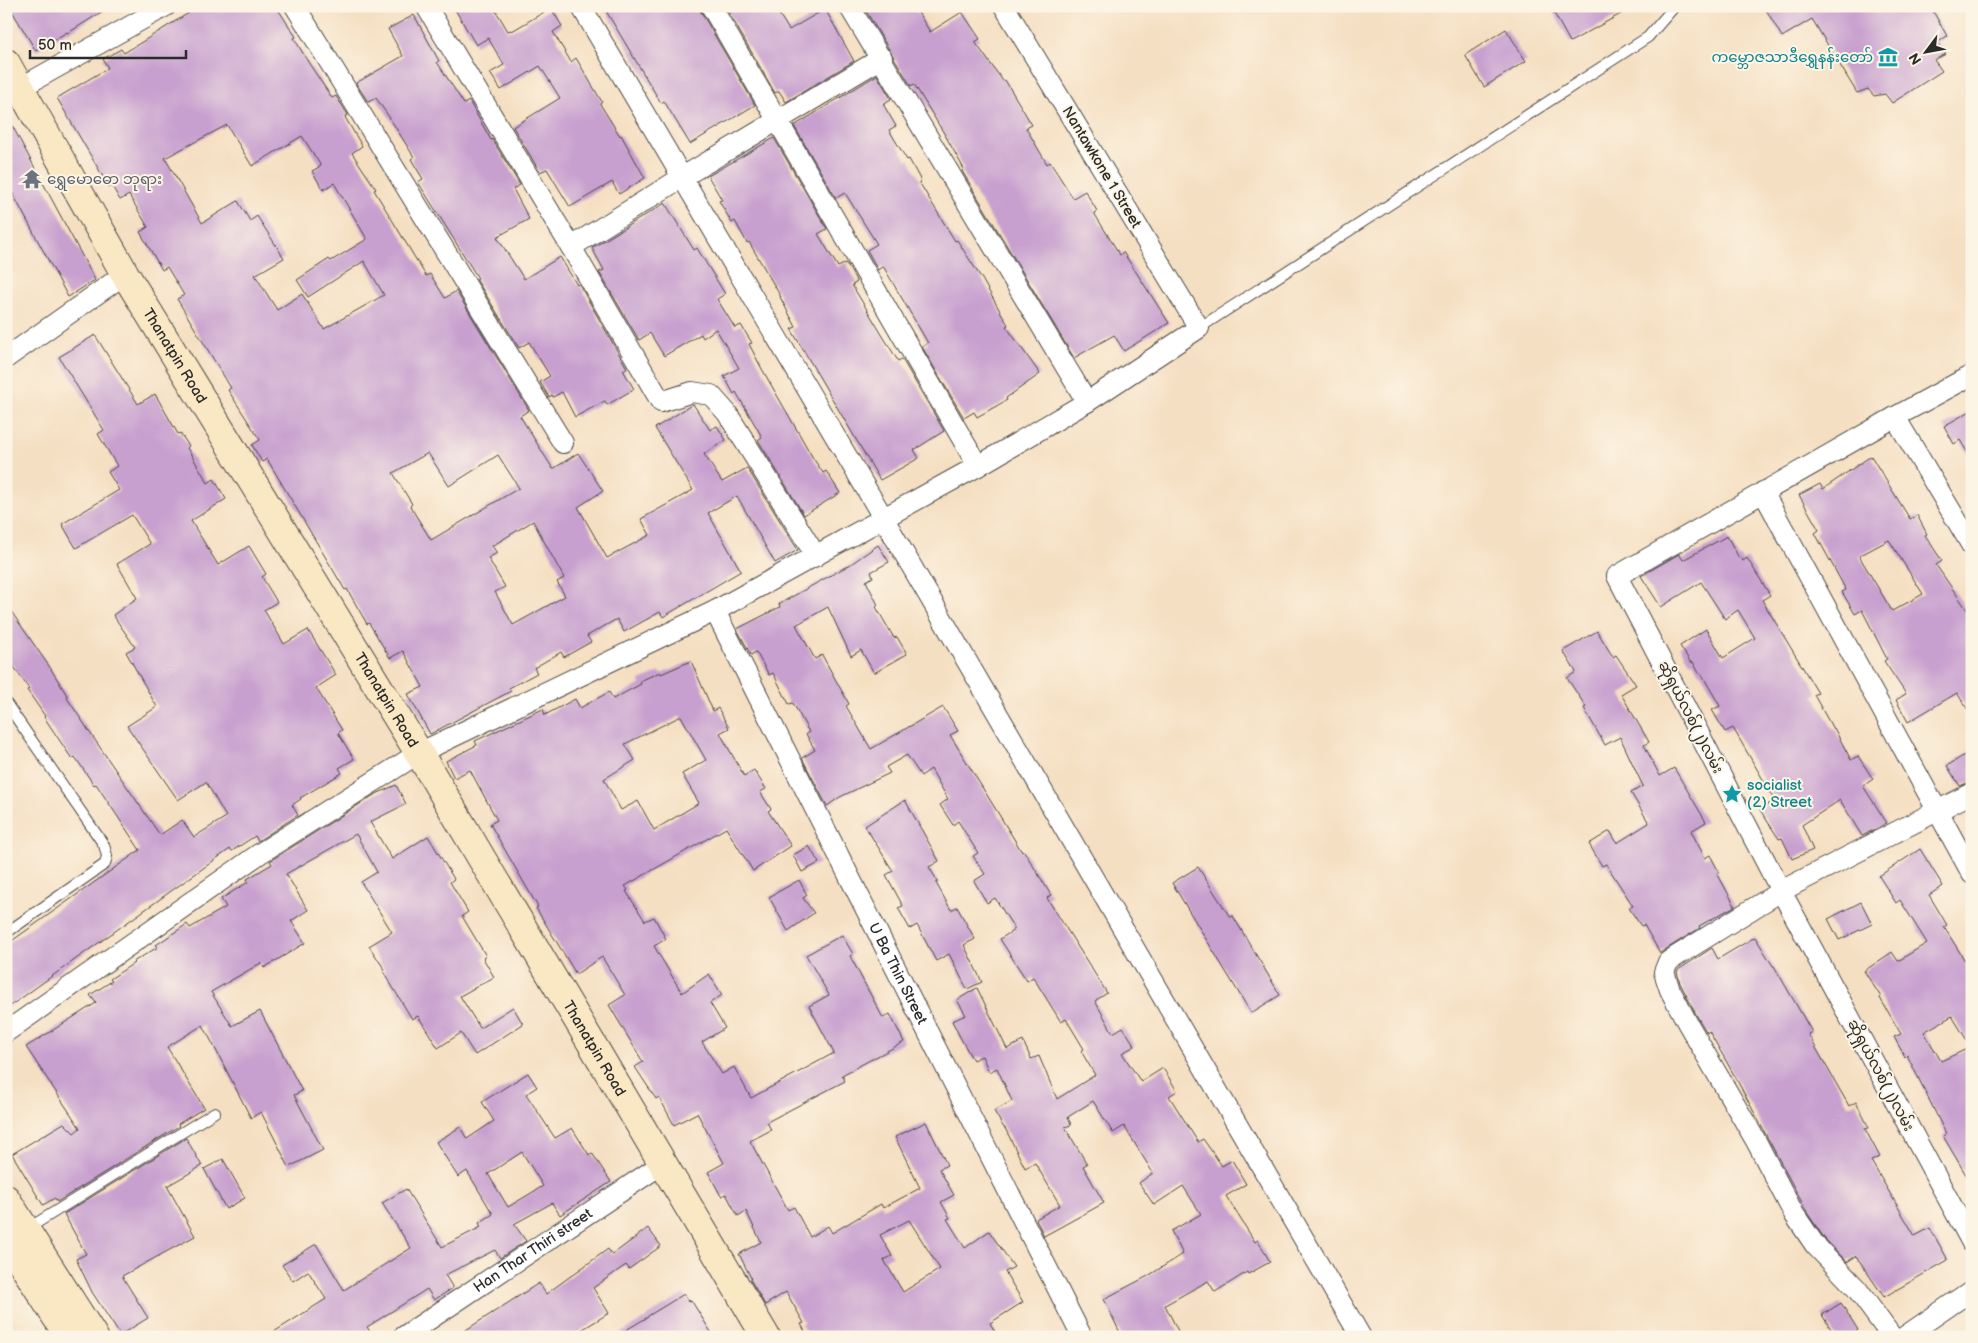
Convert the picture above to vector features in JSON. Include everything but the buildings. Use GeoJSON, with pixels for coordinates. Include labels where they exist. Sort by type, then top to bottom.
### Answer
{"type":"FeatureCollection","features":[{"type":"Feature","properties":{"kind":"main road","name":"Thanatpin Road"},"geometry":{"type":"LineString","coordinates":[[6,64],[125,274],[419,753],[766,1337]]}},
{"type":"Feature","properties":{"kind":"main road"},"geometry":{"type":"LineString","coordinates":[[6,1199],[16,1234],[69,1337]]}},
{"type":"Feature","properties":{"kind":"main road"},"geometry":{"type":"LineString","coordinates":[[16,1234],[94,1337]]}},
{"type":"Feature","properties":{"kind":"street"},"geometry":{"type":"LineString","coordinates":[[294,6],[563,443]]}},
{"type":"Feature","properties":{"kind":"street"},"geometry":{"type":"LineString","coordinates":[[426,6],[662,402],[692,392],[711,395],[727,413],[816,556]]}},
{"type":"Feature","properties":{"kind":"street"},"geometry":{"type":"LineString","coordinates":[[580,6],[884,519],[1361,1337]]}},
{"type":"Feature","properties":{"kind":"street"},"geometry":{"type":"LineString","coordinates":[[711,6],[978,466]]}},
{"type":"Feature","properties":{"kind":"street"},"geometry":{"type":"LineString","coordinates":[[849,6],[882,58],[1086,402]]}},
{"type":"Feature","properties":{"kind":"street","name":"Nantawkone 1 Street"},"geometry":{"type":"LineString","coordinates":[[1004,6],[1199,328]]}},
{"type":"Feature","properties":{"kind":"street"},"geometry":{"type":"LineString","coordinates":[[20,88],[165,7]]}},
{"type":"Feature","properties":{"kind":"street"},"geometry":{"type":"LineString","coordinates":[[571,247],[681,178],[778,122],[882,58]]}},
{"type":"Feature","properties":{"kind":"street"},"geometry":{"type":"LineString","coordinates":[[6,358],[125,274]]}},
{"type":"Feature","properties":{"kind":"street"},"geometry":{"type":"LineString","coordinates":[[6,1032],[259,854],[419,753],[715,611],[884,519],[1086,402],[1199,328]]}},
{"type":"Feature","properties":{"kind":"street","name":"ဆိုရှယ်လစ်(၂)လမ်း"},"geometry":{"type":"LineString","coordinates":[[1972,376],[1895,417],[1617,576],[1781,891],[1972,1243]]}},
{"type":"Feature","properties":{"kind":"street"},"geometry":{"type":"LineString","coordinates":[[1895,417],[1972,546]]}},
{"type":"Feature","properties":{"kind":"street"},"geometry":{"type":"LineString","coordinates":[[1763,492],[1972,874]]}},
{"type":"Feature","properties":{"kind":"street","name":"U Ba Thin Street"},"geometry":{"type":"LineString","coordinates":[[715,611],[1082,1337]]}},
{"type":"Feature","properties":{"kind":"street"},"geometry":{"type":"LineString","coordinates":[[1892,1337],[1857,1289],[1815,1245],[1794,1214],[1756,1141],[1688,1024],[1670,990],[1664,972],[1668,962],[1675,957],[1781,891],[1972,793]]}},
{"type":"Feature","properties":{"kind":"street","name":"Han Thar Thiri street"},"geometry":{"type":"LineString","coordinates":[[402,1337],[662,1164]]}},
{"type":"Feature","properties":{"kind":"street"},"geometry":{"type":"LineString","coordinates":[[1904,1337],[1972,1290]]}},
{"type":"Feature","properties":{"kind":"lane"},"geometry":{"type":"LineString","coordinates":[[1199,328],[1648,37],[1675,6]]}},
{"type":"Feature","properties":{"kind":"lane"},"geometry":{"type":"LineString","coordinates":[[6,703],[104,845],[107,856],[105,864],[6,933]]}},
{"type":"Feature","properties":{"kind":"lane"},"geometry":{"type":"LineString","coordinates":[[16,1234],[215,1112]]}},
{"type":"Feature","properties":{"kind":"place","name":"ကမ္ဘောဇသာဒီရွှေနန်းတော်"},"geometry":{"type":"Point","coordinates":[1888,57]}},
{"type":"Feature","properties":{"kind":"place","name":"ရွှေမောဓော ဘုရား"},"geometry":{"type":"Point","coordinates":[32,179]}},
{"type":"Feature","properties":{"kind":"place","name":"socialist (2) Street"},"geometry":{"type":"Point","coordinates":[1732,794]}}]}
